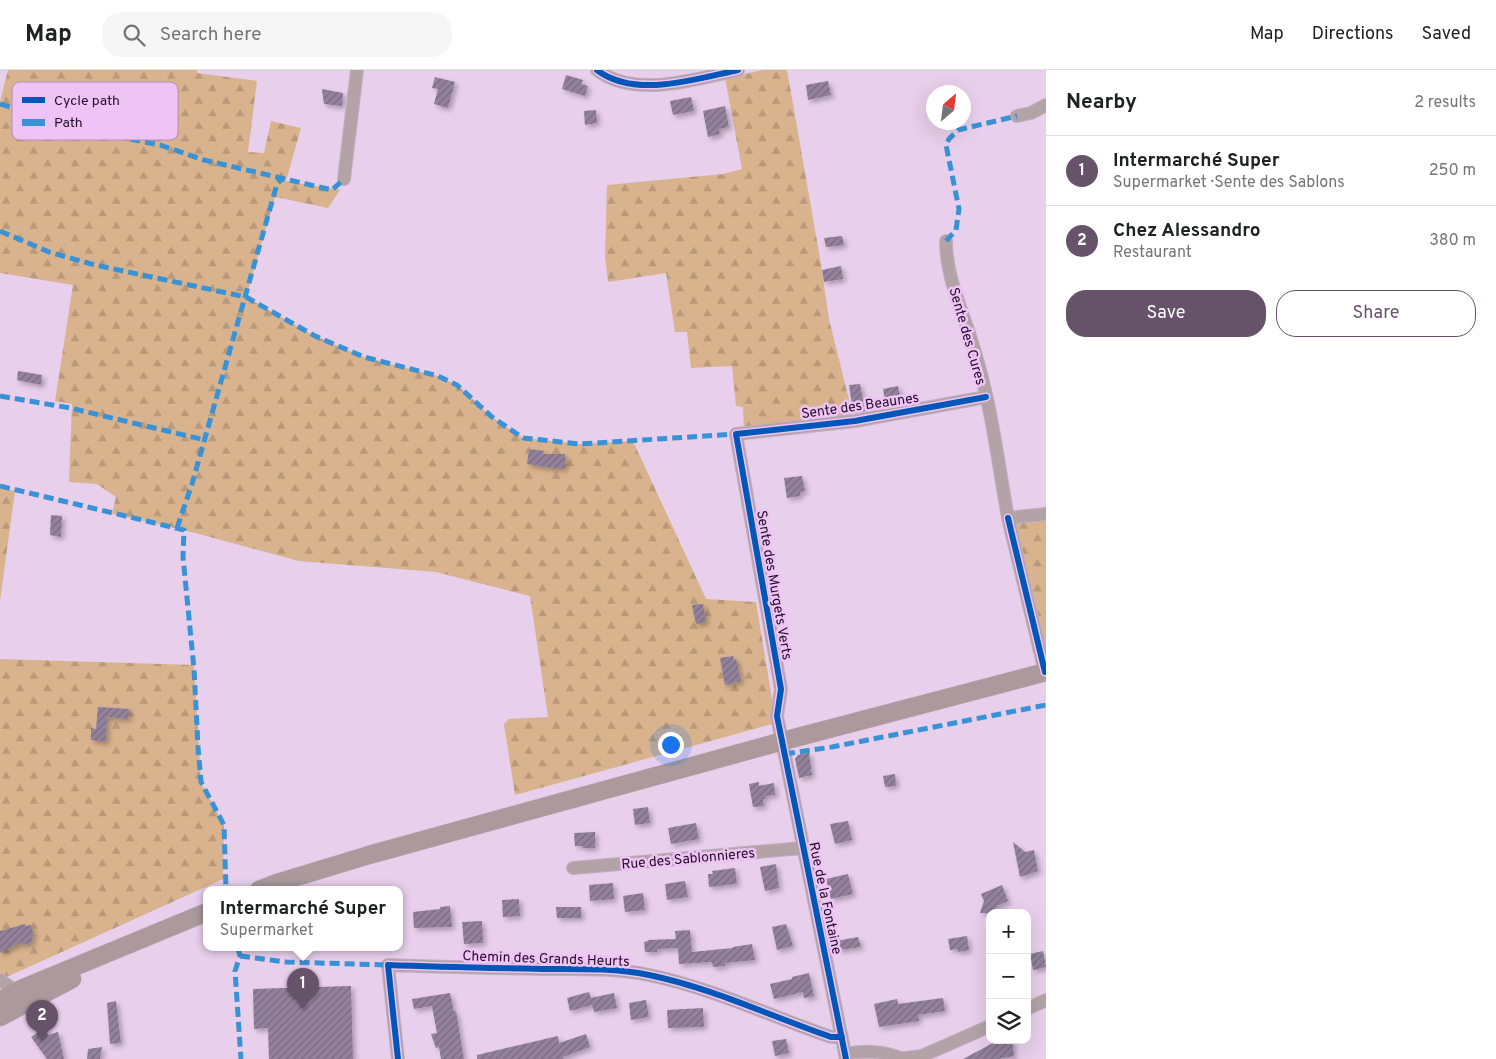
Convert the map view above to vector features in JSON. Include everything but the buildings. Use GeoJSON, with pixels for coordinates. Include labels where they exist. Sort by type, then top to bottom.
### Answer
{"type":"FeatureCollection","features":[{"type":"Feature","properties":{"kind":"main road"},"geometry":{"type":"LineString","coordinates":[[270,886],[369,854],[783,741],[1046,672]]}},
{"type":"Feature","properties":{"kind":"main road"},"geometry":{"type":"LineString","coordinates":[[6,997],[203,914]]}},
{"type":"Feature","properties":{"kind":"main road"},"geometry":{"type":"LineString","coordinates":[[0,1017],[162,931]]}},
{"type":"Feature","properties":{"kind":"street"},"geometry":{"type":"LineString","coordinates":[[344,179],[357,70]]}},
{"type":"Feature","properties":{"kind":"street"},"geometry":{"type":"LineString","coordinates":[[596,70],[626,83],[648,86],[680,83],[738,70]]}},
{"type":"Feature","properties":{"kind":"street"},"geometry":{"type":"LineString","coordinates":[[1017,116],[1030,113],[1046,105]]}},
{"type":"Feature","properties":{"kind":"street","name":"Sente des Cures"},"geometry":{"type":"LineString","coordinates":[[946,241],[946,256],[986,396],[1008,518],[1046,672]]}},
{"type":"Feature","properties":{"kind":"street","name":"Sente des Beaunes"},"geometry":{"type":"LineString","coordinates":[[736,434],[855,421],[986,396]]}},
{"type":"Feature","properties":{"kind":"street","name":"Sente des Murgets Verts"},"geometry":{"type":"LineString","coordinates":[[736,434],[780,689],[777,716],[783,741]]}},
{"type":"Feature","properties":{"kind":"street"},"geometry":{"type":"LineString","coordinates":[[1008,518],[1046,514]]}},
{"type":"Feature","properties":{"kind":"street","name":"Rue de la Fontaine"},"geometry":{"type":"LineString","coordinates":[[783,741],[846,1056]]}},
{"type":"Feature","properties":{"kind":"street","name":"Rue des Sablonnieres"},"geometry":{"type":"LineString","coordinates":[[573,868],[803,848]]}},
{"type":"Feature","properties":{"kind":"street","name":"Chemin des Grands Heurts"},"geometry":{"type":"LineString","coordinates":[[398,1059],[388,966],[562,969],[647,974],[684,983],[734,999],[831,1037],[842,1037]]}},
{"type":"Feature","properties":{"kind":"street"},"geometry":{"type":"LineString","coordinates":[[0,980],[10,987],[6,997]]}},
{"type":"Feature","properties":{"kind":"street"},"geometry":{"type":"LineString","coordinates":[[1031,1007],[1046,1000]]}},
{"type":"Feature","properties":{"kind":"street"},"geometry":{"type":"LineString","coordinates":[[846,1056],[856,1052],[887,1054],[899,1059],[931,1056],[986,1028]]}},
{"type":"Feature","properties":{"kind":"green space"},"geometry":{"type":"Polygon","coordinates":[[[8,70],[197,70],[197,73],[257,81],[248,152],[264,153],[271,121],[301,128],[286,181],[340,190],[328,208],[275,197],[246,297],[315,336],[364,357],[438,376],[457,385],[492,417],[523,438],[580,444],[633,441],[706,599],[756,602],[776,723],[515,795],[504,724],[509,719],[548,717],[530,596],[436,572],[299,561],[184,530],[112,514],[116,497],[97,484],[69,482],[72,404],[55,401],[73,285],[0,273],[0,102],[8,70]]]}},
{"type":"Feature","properties":{"kind":"green space"},"geometry":{"type":"Polygon","coordinates":[[[763,70],[787,70],[829,319],[853,416],[744,430],[743,407],[736,406],[732,366],[691,368],[687,332],[675,332],[666,273],[608,282],[605,256],[607,185],[723,174],[742,169],[725,78],[763,70]]]}},
{"type":"Feature","properties":{"kind":"green space"},"geometry":{"type":"Polygon","coordinates":[[[0,488],[15,491],[0,601],[0,488]]]}},
{"type":"Feature","properties":{"kind":"green space"},"geometry":{"type":"Polygon","coordinates":[[[1046,512],[1046,649],[1033,653],[1008,518],[1046,512]]]}},
{"type":"Feature","properties":{"kind":"green space"},"geometry":{"type":"Polygon","coordinates":[[[0,659],[194,665],[201,782],[224,825],[223,879],[208,886],[203,886],[203,888],[0,980],[0,659]]]}},
{"type":"Feature","properties":{"kind":"marked path"},"geometry":{"type":"LineString","coordinates":[[0,104],[12,107]]}},
{"type":"Feature","properties":{"kind":"marked path"},"geometry":{"type":"LineString","coordinates":[[946,241],[956,230],[959,209],[946,145],[949,139],[958,130],[1017,116]]}},
{"type":"Feature","properties":{"kind":"marked path"},"geometry":{"type":"LineString","coordinates":[[135,140],[160,145],[204,160],[332,190],[344,179]]}},
{"type":"Feature","properties":{"kind":"marked path"},"geometry":{"type":"LineString","coordinates":[[177,528],[192,484],[277,184],[283,178]]}},
{"type":"Feature","properties":{"kind":"marked path"},"geometry":{"type":"LineString","coordinates":[[0,231],[49,252],[95,265],[246,297],[315,336],[364,357],[438,376],[457,385],[492,417],[523,438],[580,444],[736,434]]}},
{"type":"Feature","properties":{"kind":"marked path"},"geometry":{"type":"LineString","coordinates":[[0,396],[70,408],[205,440]]}},
{"type":"Feature","properties":{"kind":"marked path"},"geometry":{"type":"LineString","coordinates":[[0,486],[184,530],[183,557],[194,669],[201,782],[224,825],[226,886]]}},
{"type":"Feature","properties":{"kind":"marked path"},"geometry":{"type":"LineString","coordinates":[[785,754],[832,747],[1046,705]]}},
{"type":"Feature","properties":{"kind":"marked path"},"geometry":{"type":"LineString","coordinates":[[239,951],[240,956],[235,971],[241,1059]]}},
{"type":"Feature","properties":{"kind":"marked path"},"geometry":{"type":"LineString","coordinates":[[240,956],[286,962],[388,965]]}},
{"type":"Feature","properties":{"kind":"cycle path"},"geometry":{"type":"LineString","coordinates":[[597,70],[612,79],[647,85],[685,82],[738,70]]}},
{"type":"Feature","properties":{"kind":"cycle path"},"geometry":{"type":"LineString","coordinates":[[846,1059],[777,716],[781,689],[736,434],[855,421],[986,397]]}},
{"type":"Feature","properties":{"kind":"cycle path"},"geometry":{"type":"LineString","coordinates":[[1008,518],[1045,672]]}},
{"type":"Feature","properties":{"kind":"cycle path"},"geometry":{"type":"LineString","coordinates":[[398,1059],[388,965],[596,969],[649,975],[695,987],[831,1037],[842,1037]]}},
{"type":"Feature","properties":{"kind":"place","name":"Intermarché Super"},"geometry":{"type":"Point","coordinates":[303,1009]}},
{"type":"Feature","properties":{"kind":"place","name":"Chez Alessandro"},"geometry":{"type":"Point","coordinates":[42,1041]}}]}
